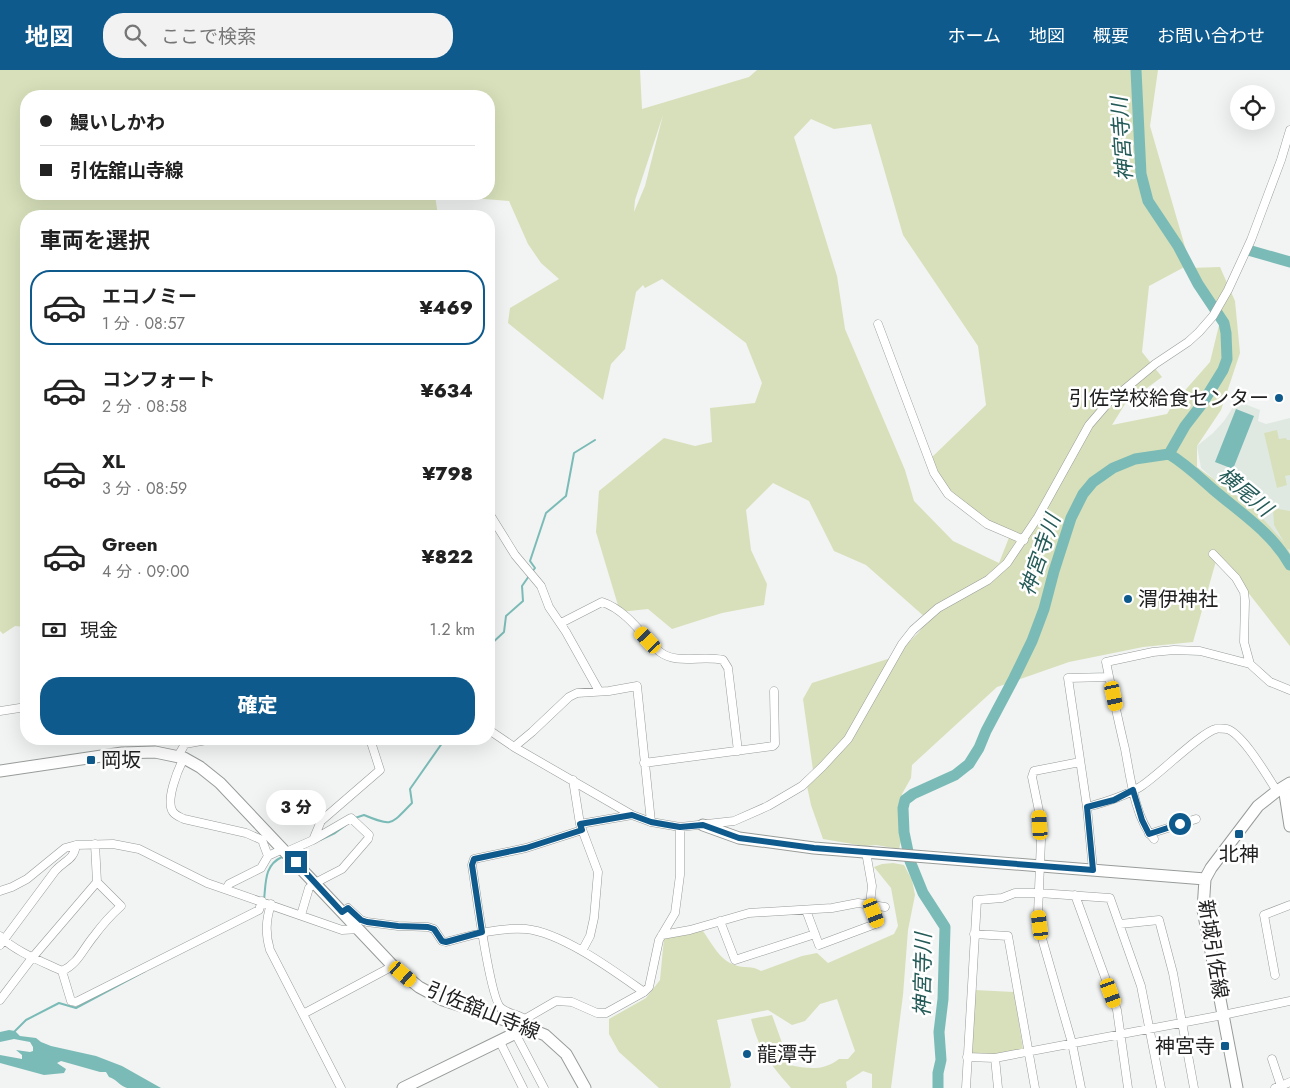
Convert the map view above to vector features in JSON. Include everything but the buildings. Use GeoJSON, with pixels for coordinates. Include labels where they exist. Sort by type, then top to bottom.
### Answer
{"type":"FeatureCollection","features":[{"type":"Feature","properties":{"kind":"main road","name":"引佐舘山寺線"},"geometry":{"type":"LineString","coordinates":[[0,771],[122,753],[155,752],[181,757],[200,767],[220,783],[393,966],[419,987],[443,1000],[545,1035],[566,1054],[581,1087]]}},
{"type":"Feature","properties":{"kind":"main road"},"geometry":{"type":"LineString","coordinates":[[1284,787],[1290,826]]}},
{"type":"Feature","properties":{"kind":"main road","name":"新城引佐線"},"geometry":{"type":"LineString","coordinates":[[1237,1088],[1203,910],[1205,879],[1258,806],[1284,787]]}},
{"type":"Feature","properties":{"kind":"main road"},"geometry":{"type":"LineString","coordinates":[[703,825],[739,838],[814,848],[1205,879]]}},
{"type":"Feature","properties":{"kind":"main road"},"geometry":{"type":"LineString","coordinates":[[403,1088],[499,1040],[522,1026]]}},
{"type":"Feature","properties":{"kind":"street"},"geometry":{"type":"LineString","coordinates":[[495,734],[632,815],[651,822],[680,827],[734,821],[768,806],[802,786],[824,766],[848,739],[899,648],[914,630],[938,608],[988,580],[1007,564],[1024,540],[1059,481],[1089,425],[1108,403],[1155,364],[1188,342],[1207,323],[1228,290],[1251,240],[1281,160],[1290,130]]}},
{"type":"Feature","properties":{"kind":"street"},"geometry":{"type":"LineString","coordinates":[[878,324],[934,473],[948,494],[987,524],[1024,540]]}},
{"type":"Feature","properties":{"kind":"street"},"geometry":{"type":"LineString","coordinates":[[495,523],[515,555],[541,586],[549,606],[561,623],[600,691]]}},
{"type":"Feature","properties":{"kind":"street"},"geometry":{"type":"LineString","coordinates":[[1212,554],[1236,578],[1244,592],[1244,642],[1250,664]]}},
{"type":"Feature","properties":{"kind":"street"},"geometry":{"type":"LineString","coordinates":[[561,623],[602,602],[611,605],[620,612],[660,652],[674,659],[711,657],[724,660],[728,668],[738,750]]}},
{"type":"Feature","properties":{"kind":"street"},"geometry":{"type":"LineString","coordinates":[[1196,819],[1152,837],[1142,820],[1133,790],[1106,662],[1152,652],[1174,650],[1200,651],[1250,664],[1270,682],[1290,690]]}},
{"type":"Feature","properties":{"kind":"street"},"geometry":{"type":"LineString","coordinates":[[1093,870],[1087,807],[1068,678],[1110,677]]}},
{"type":"Feature","properties":{"kind":"street"},"geometry":{"type":"LineString","coordinates":[[514,747],[569,697],[577,693],[609,691],[637,686],[651,822]]}},
{"type":"Feature","properties":{"kind":"street"},"geometry":{"type":"LineString","coordinates":[[644,763],[773,746],[775,744],[774,691]]}},
{"type":"Feature","properties":{"kind":"street"},"geometry":{"type":"LineString","coordinates":[[0,711],[20,709]]}},
{"type":"Feature","properties":{"kind":"street"},"geometry":{"type":"LineString","coordinates":[[1087,807],[1114,800],[1156,776],[1197,741],[1215,729],[1227,729],[1242,739],[1284,787]]}},
{"type":"Feature","properties":{"kind":"street"},"geometry":{"type":"LineString","coordinates":[[185,745],[172,794],[172,811],[184,819],[246,833],[262,840],[268,856]]}},
{"type":"Feature","properties":{"kind":"street"},"geometry":{"type":"LineString","coordinates":[[313,840],[320,821],[380,770],[372,745]]}},
{"type":"Feature","properties":{"kind":"street"},"geometry":{"type":"LineString","coordinates":[[1080,762],[1034,771],[1032,777],[1039,811],[1041,840],[1038,914],[1041,935],[1072,1043],[1081,1088]]}},
{"type":"Feature","properties":{"kind":"street"},"geometry":{"type":"LineString","coordinates":[[573,780],[581,827],[598,872],[594,918],[590,936],[582,951]]}},
{"type":"Feature","properties":{"kind":"street"},"geometry":{"type":"LineString","coordinates":[[544,1088],[522,1026],[520,1015],[500,1008],[496,1000],[482,932],[472,865],[474,859],[526,848],[581,827],[632,815]]}},
{"type":"Feature","properties":{"kind":"street"},"geometry":{"type":"LineString","coordinates":[[226,889],[229,884],[261,868],[268,856],[313,840],[351,818],[369,835],[368,839],[342,869],[315,883],[310,888],[300,915]]}},
{"type":"Feature","properties":{"kind":"street"},"geometry":{"type":"LineString","coordinates":[[522,1026],[556,1001],[572,1002],[597,1013],[606,1013],[644,992],[649,987],[654,957],[662,935],[675,913],[680,875],[680,827]]}},
{"type":"Feature","properties":{"kind":"street"},"geometry":{"type":"LineString","coordinates":[[76,845],[75,853],[70,860],[62,863],[55,871],[1,940],[32,958],[62,971],[71,967],[77,961],[94,935],[121,906],[97,882],[95,844]]}},
{"type":"Feature","properties":{"kind":"street"},"geometry":{"type":"LineString","coordinates":[[0,891],[27,879],[65,848],[76,845],[112,844],[139,848],[207,882],[342,930],[359,929]]}},
{"type":"Feature","properties":{"kind":"street"},"geometry":{"type":"LineString","coordinates":[[806,910],[819,945],[878,923],[870,904],[872,886],[866,852]]}},
{"type":"Feature","properties":{"kind":"street"},"geometry":{"type":"LineString","coordinates":[[0,1000],[32,958],[97,882]]}},
{"type":"Feature","properties":{"kind":"street"},"geometry":{"type":"LineString","coordinates":[[966,1088],[977,900],[1002,898],[1015,893],[1039,893],[1110,898],[1141,986],[1161,1088]]}},
{"type":"Feature","properties":{"kind":"street"},"geometry":{"type":"LineString","coordinates":[[1075,895],[1117,1010],[1128,1088]]}},
{"type":"Feature","properties":{"kind":"street"},"geometry":{"type":"LineString","coordinates":[[62,971],[72,1001],[76,1002],[259,910],[262,901]]}},
{"type":"Feature","properties":{"kind":"street"},"geometry":{"type":"LineString","coordinates":[[662,935],[690,930],[749,913],[832,908],[858,903],[885,907]]}},
{"type":"Feature","properties":{"kind":"street"},"geometry":{"type":"LineString","coordinates":[[271,904],[266,920],[267,939],[272,956],[341,1088]]}},
{"type":"Feature","properties":{"kind":"street"},"geometry":{"type":"LineString","coordinates":[[1275,975],[1264,915],[1290,905]]}},
{"type":"Feature","properties":{"kind":"street"},"geometry":{"type":"LineString","coordinates":[[342,912],[348,908],[361,920],[367,922],[428,927],[434,929],[442,941],[446,942],[482,932],[527,929],[542,933],[582,951],[644,992]]}},
{"type":"Feature","properties":{"kind":"street"},"geometry":{"type":"LineString","coordinates":[[1120,924],[1159,920],[1172,973],[1194,1088]]}},
{"type":"Feature","properties":{"kind":"street"},"geometry":{"type":"LineString","coordinates":[[720,921],[735,960],[815,934]]}},
{"type":"Feature","properties":{"kind":"street"},"geometry":{"type":"LineString","coordinates":[[974,934],[1008,936],[1035,1088]]}},
{"type":"Feature","properties":{"kind":"street"},"geometry":{"type":"LineString","coordinates":[[303,1014],[393,966]]}},
{"type":"Feature","properties":{"kind":"street"},"geometry":{"type":"LineString","coordinates":[[967,1056],[995,1058],[1290,1001]]}},
{"type":"Feature","properties":{"kind":"street"},"geometry":{"type":"LineString","coordinates":[[499,1040],[523,1088]]}},
{"type":"Feature","properties":{"kind":"street"},"geometry":{"type":"LineString","coordinates":[[995,1058],[998,1088]]}},
{"type":"Feature","properties":{"kind":"street"},"geometry":{"type":"LineString","coordinates":[[1272,1059],[1278,1087],[1290,1082]]}},
{"type":"Feature","properties":{"kind":"shaded area"},"geometry":{"type":"Polygon","coordinates":[[[1237,401],[1260,410],[1258,421],[1266,424],[1290,418],[1290,552],[1255,515],[1201,468],[1197,446],[1224,421],[1237,401]]]}},
{"type":"Feature","properties":{"kind":"green space"},"geometry":{"type":"Polygon","coordinates":[[[0,70],[640,70],[642,109],[749,77],[757,70],[1158,70],[1150,126],[1190,264],[1149,286],[1142,352],[1162,377],[1125,404],[1112,425],[1167,414],[1173,404],[1210,362],[1222,313],[1190,268],[1220,267],[1235,301],[1240,353],[1221,410],[1197,446],[1197,467],[1253,508],[1284,542],[1274,525],[1273,508],[1290,511],[1290,550],[1288,549],[1290,553],[1290,646],[1218,554],[1193,642],[1143,647],[1069,662],[997,687],[912,765],[911,778],[902,794],[900,814],[904,829],[899,849],[823,839],[811,805],[807,786],[814,777],[803,699],[812,683],[894,657],[919,632],[932,615],[926,618],[866,565],[834,551],[809,501],[773,483],[746,510],[751,550],[767,584],[764,605],[722,613],[672,629],[648,609],[620,612],[596,532],[599,491],[664,438],[695,446],[712,442],[710,408],[755,403],[762,383],[746,343],[662,279],[645,288],[643,285],[636,292],[625,349],[611,364],[603,400],[508,323],[510,308],[559,279],[541,263],[528,244],[509,201],[495,200],[495,90],[20,90],[20,200],[436,200],[437,210],[20,210],[20,626],[15,626],[3,634],[0,631],[0,70]],[[663,115],[635,200],[634,212],[645,186],[663,115]],[[811,119],[794,137],[837,276],[845,329],[905,470],[914,501],[953,541],[999,563],[1010,535],[984,522],[948,494],[929,460],[986,405],[978,346],[903,235],[871,124],[834,129],[811,119]]]}},
{"type":"Feature","properties":{"kind":"green space"},"geometry":{"type":"Polygon","coordinates":[[[1277,430],[1279,439],[1286,438],[1290,440],[1290,475],[1285,476],[1287,485],[1277,488],[1264,433],[1277,430]]]}},
{"type":"Feature","properties":{"kind":"green space"},"geometry":{"type":"Polygon","coordinates":[[[893,863],[904,865],[912,880],[915,895],[908,930],[903,995],[891,1088],[872,1088],[872,1074],[863,1071],[846,1082],[847,1088],[791,1088],[766,1056],[751,1019],[772,1015],[790,1065],[816,1068],[828,1066],[839,1059],[848,1059],[855,1051],[837,999],[820,1004],[805,1021],[792,1025],[768,1010],[717,1020],[731,1085],[730,1088],[659,1088],[619,1052],[609,1034],[609,1019],[646,998],[660,980],[664,938],[703,931],[716,951],[725,960],[739,966],[761,971],[802,956],[817,953],[828,963],[894,934],[898,926],[891,888],[874,867],[893,863]]]}},
{"type":"Feature","properties":{"kind":"green space"},"geometry":{"type":"Polygon","coordinates":[[[974,990],[1014,992],[1023,1049],[995,1055],[971,1053],[974,990]]]}},
{"type":"Feature","properties":{"kind":"water"},"geometry":{"type":"Polygon","coordinates":[[[1236,409],[1254,416],[1233,469],[1215,462],[1236,409]]]}},
{"type":"Feature","properties":{"kind":"water"},"geometry":{"type":"Polygon","coordinates":[[[15,1031],[20,1036],[36,1038],[51,1046],[96,1056],[122,1066],[161,1088],[127,1088],[109,1077],[106,1072],[61,1061],[57,1063],[66,1069],[64,1073],[44,1075],[0,1063],[0,1055],[22,1059],[22,1055],[16,1050],[33,1051],[30,1042],[14,1039],[0,1042],[0,1032],[15,1031]]]}},
{"type":"Feature","properties":{"kind":"waterway","name":"神宮寺川"},"geometry":{"type":"LineString","coordinates":[[938,1088],[938,1073],[941,1060],[939,1032],[943,999],[945,927],[923,893],[910,861],[904,832],[903,808],[905,800],[913,794],[955,775],[969,764],[979,748],[1032,641],[1044,609],[1071,518],[1083,494],[1093,482],[1113,468],[1135,459],[1169,454],[1185,426],[1202,404],[1223,370],[1227,359],[1224,323],[1198,284],[1178,246],[1148,201],[1141,174],[1136,70]]}},
{"type":"Feature","properties":{"kind":"waterway","name":"横尾川"},"geometry":{"type":"LineString","coordinates":[[1248,250],[1290,262]]}},
{"type":"Feature","properties":{"kind":"waterway"},"geometry":{"type":"LineString","coordinates":[[532,572],[535,568],[530,561],[546,513],[566,496],[574,453],[595,440]]}},
{"type":"Feature","properties":{"kind":"waterway","name":"横尾川"},"geometry":{"type":"LineString","coordinates":[[1169,454],[1188,467],[1266,534],[1275,543],[1290,565]]}},
{"type":"Feature","properties":{"kind":"waterway"},"geometry":{"type":"LineString","coordinates":[[495,640],[504,632],[506,616],[523,601],[522,586],[529,576]]}},
{"type":"Feature","properties":{"kind":"waterway"},"geometry":{"type":"LineString","coordinates":[[355,818],[364,815],[386,822],[395,820],[412,803],[410,789],[441,745]]}},
{"type":"Feature","properties":{"kind":"waterway"},"geometry":{"type":"LineString","coordinates":[[320,840],[346,825]]}},
{"type":"Feature","properties":{"kind":"waterway"},"geometry":{"type":"LineString","coordinates":[[264,900],[269,870],[276,860],[282,857]]}},
{"type":"Feature","properties":{"kind":"waterway"},"geometry":{"type":"LineString","coordinates":[[14,1032],[26,1020],[59,1003],[76,1008],[145,971]]}},
{"type":"Feature","properties":{"kind":"place","name":"引佐学校給食センター"},"geometry":{"type":"Point","coordinates":[1279,398]}},
{"type":"Feature","properties":{"kind":"place","name":"渭伊神社"},"geometry":{"type":"Point","coordinates":[1128,599]}},
{"type":"Feature","properties":{"kind":"place","name":"岡坂"},"geometry":{"type":"Point","coordinates":[91,760]}},
{"type":"Feature","properties":{"kind":"place","name":"北神"},"geometry":{"type":"Point","coordinates":[1239,834]}},
{"type":"Feature","properties":{"kind":"place","name":"神宮寺"},"geometry":{"type":"Point","coordinates":[1225,1046]}},
{"type":"Feature","properties":{"kind":"place","name":"龍潭寺"},"geometry":{"type":"Point","coordinates":[747,1054]}},
{"type":"Feature","properties":{"kind":"route"},"geometry":{"type":"LineString","coordinates":[[296,862],[342,912],[348,908],[361,920],[367,922],[428,927],[434,929],[442,941],[446,942],[482,932],[472,865],[474,859],[526,848],[582,830],[580,824],[632,815],[651,822],[680,827],[703,825],[739,838],[814,848],[1093,870],[1087,807],[1114,800],[1133,790],[1142,820],[1149,834],[1180,824]]}}]}
